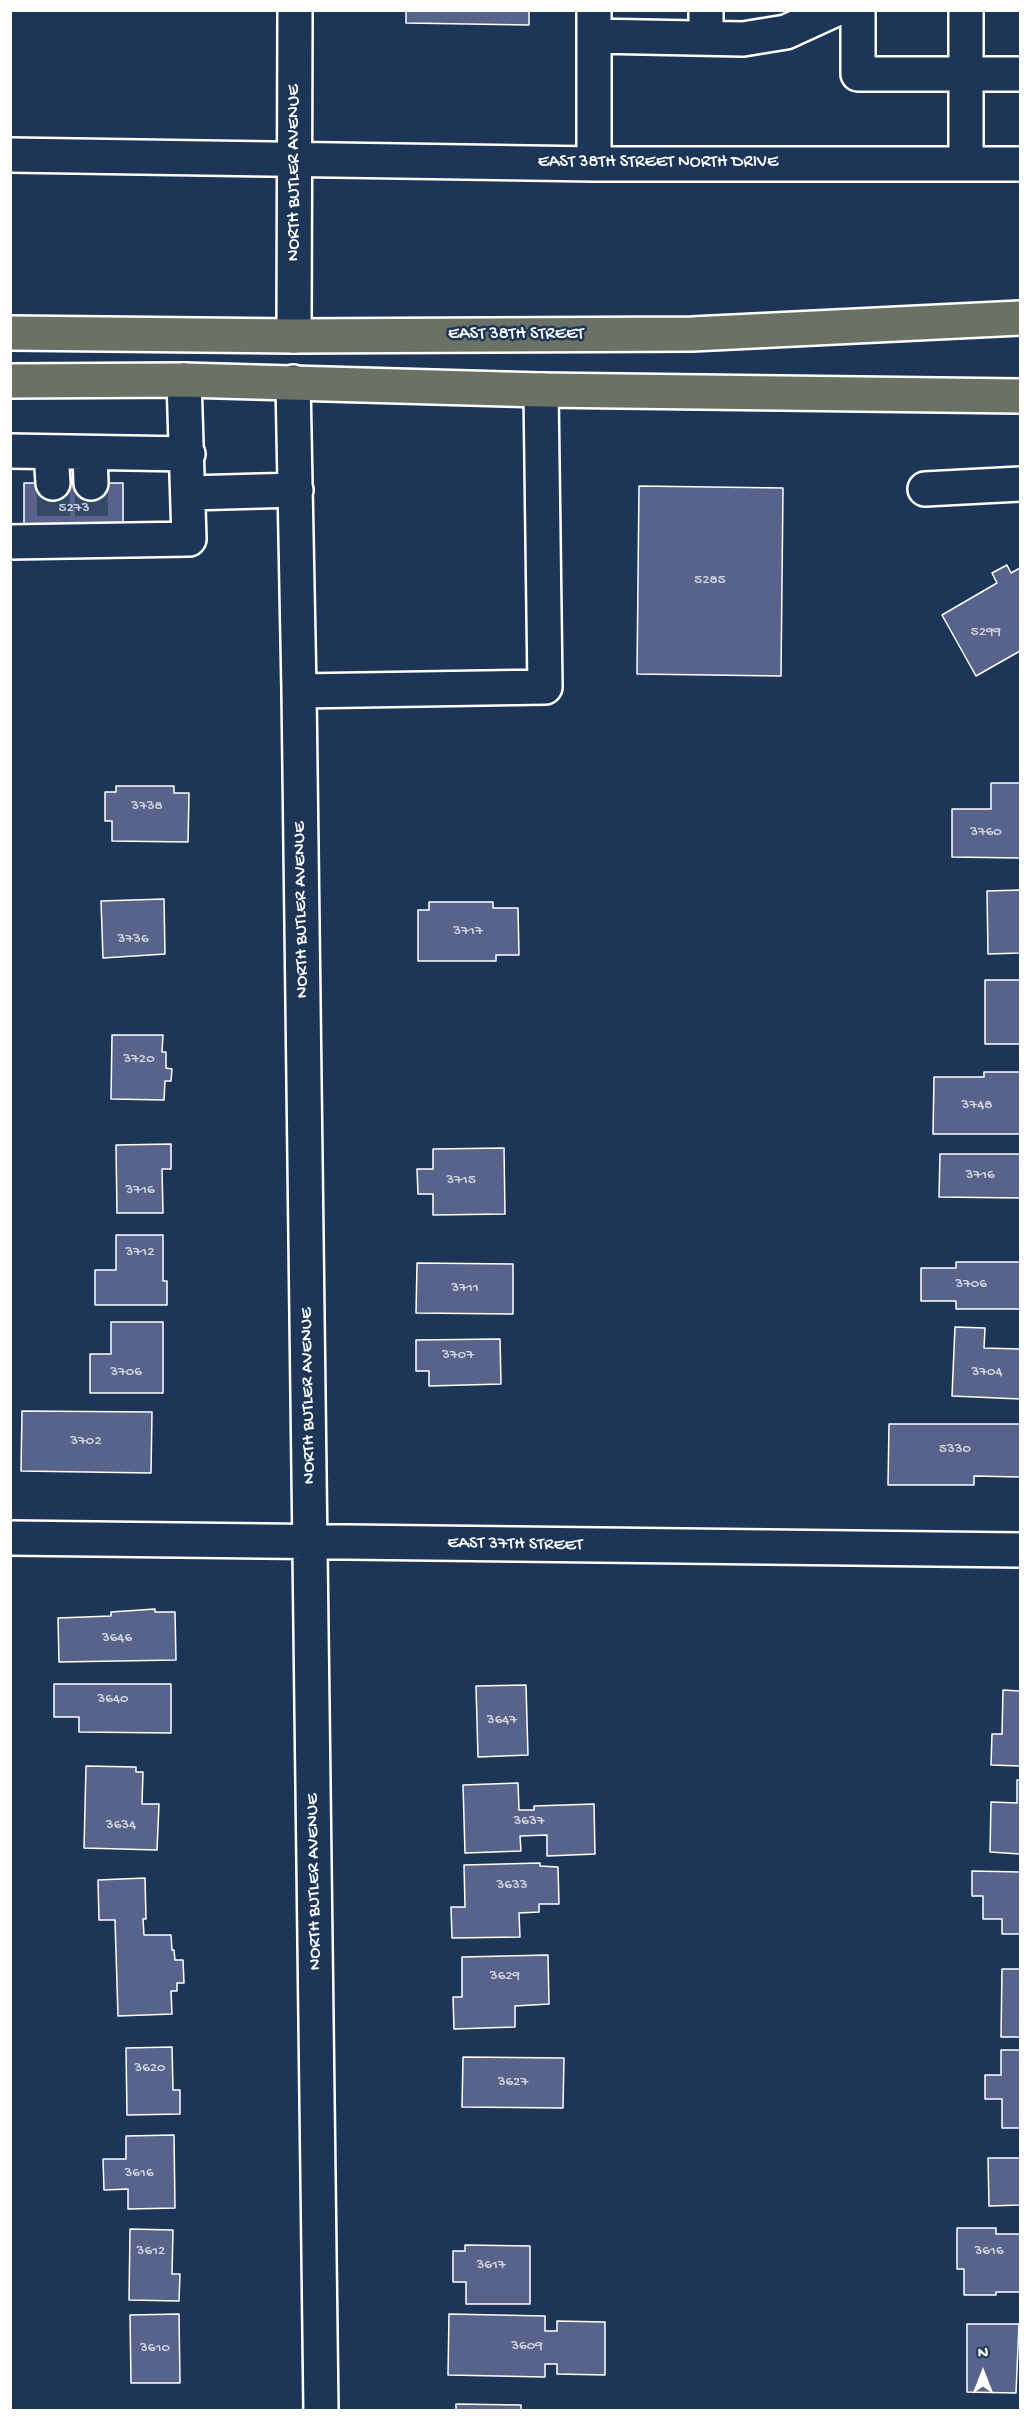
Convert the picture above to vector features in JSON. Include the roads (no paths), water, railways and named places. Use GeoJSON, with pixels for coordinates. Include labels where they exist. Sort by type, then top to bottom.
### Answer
{"type":"FeatureCollection","features":[{"type":"Feature","properties":{"kind":"main road","name":"EAST 38TH STREET"},"geometry":{"type":"LineString","coordinates":[[10,333],[294,336],[692,333],[1020,318]]}},
{"type":"Feature","properties":{"kind":"main road"},"geometry":{"type":"LineString","coordinates":[[10,381],[184,380],[541,390],[1020,396]]}},
{"type":"Feature","properties":{"kind":"street","name":"NORTH BUTLER AVENUE"},"geometry":{"type":"LineString","coordinates":[[294,336],[295,10]]}},
{"type":"Feature","properties":{"kind":"street"},"geometry":{"type":"LineString","coordinates":[[594,164],[594,23],[706,24],[743,39],[786,32],[834,10]]}},
{"type":"Feature","properties":{"kind":"street"},"geometry":{"type":"LineString","coordinates":[[858,10],[858,74],[1020,74]]}},
{"type":"Feature","properties":{"kind":"street"},"geometry":{"type":"LineString","coordinates":[[966,10],[966,164]]}},
{"type":"Feature","properties":{"kind":"street","name":"EAST 38TH STREET NORTH DRIVE"},"geometry":{"type":"LineString","coordinates":[[10,155],[594,164],[1020,164]]}},
{"type":"Feature","properties":{"kind":"street"},"geometry":{"type":"LineString","coordinates":[[10,542],[92,538],[189,539],[184,380]]}},
{"type":"Feature","properties":{"kind":"street","name":"NORTH BUTLER AVENUE"},"geometry":{"type":"LineString","coordinates":[[293,382],[311,1543],[321,2410]]}},
{"type":"Feature","properties":{"kind":"street"},"geometry":{"type":"LineString","coordinates":[[299,691],[545,687],[541,390]]}},
{"type":"Feature","properties":{"kind":"street"},"geometry":{"type":"LineString","coordinates":[[10,452],[52,468],[91,468],[188,454]]}},
{"type":"Feature","properties":{"kind":"street"},"geometry":{"type":"LineString","coordinates":[[925,489],[1020,484]]}},
{"type":"Feature","properties":{"kind":"street"},"geometry":{"type":"LineString","coordinates":[[189,493],[296,490]]}},
{"type":"Feature","properties":{"kind":"street","name":"EAST 37TH STREET"},"geometry":{"type":"LineString","coordinates":[[10,1538],[1020,1550]]}},
{"type":"Feature","properties":{"kind":"tunnel"},"geometry":{"type":"LineString","coordinates":[[53,483],[54,535]]}},
{"type":"Feature","properties":{"kind":"tunnel"},"geometry":{"type":"LineString","coordinates":[[91,483],[92,535]]}}]}
